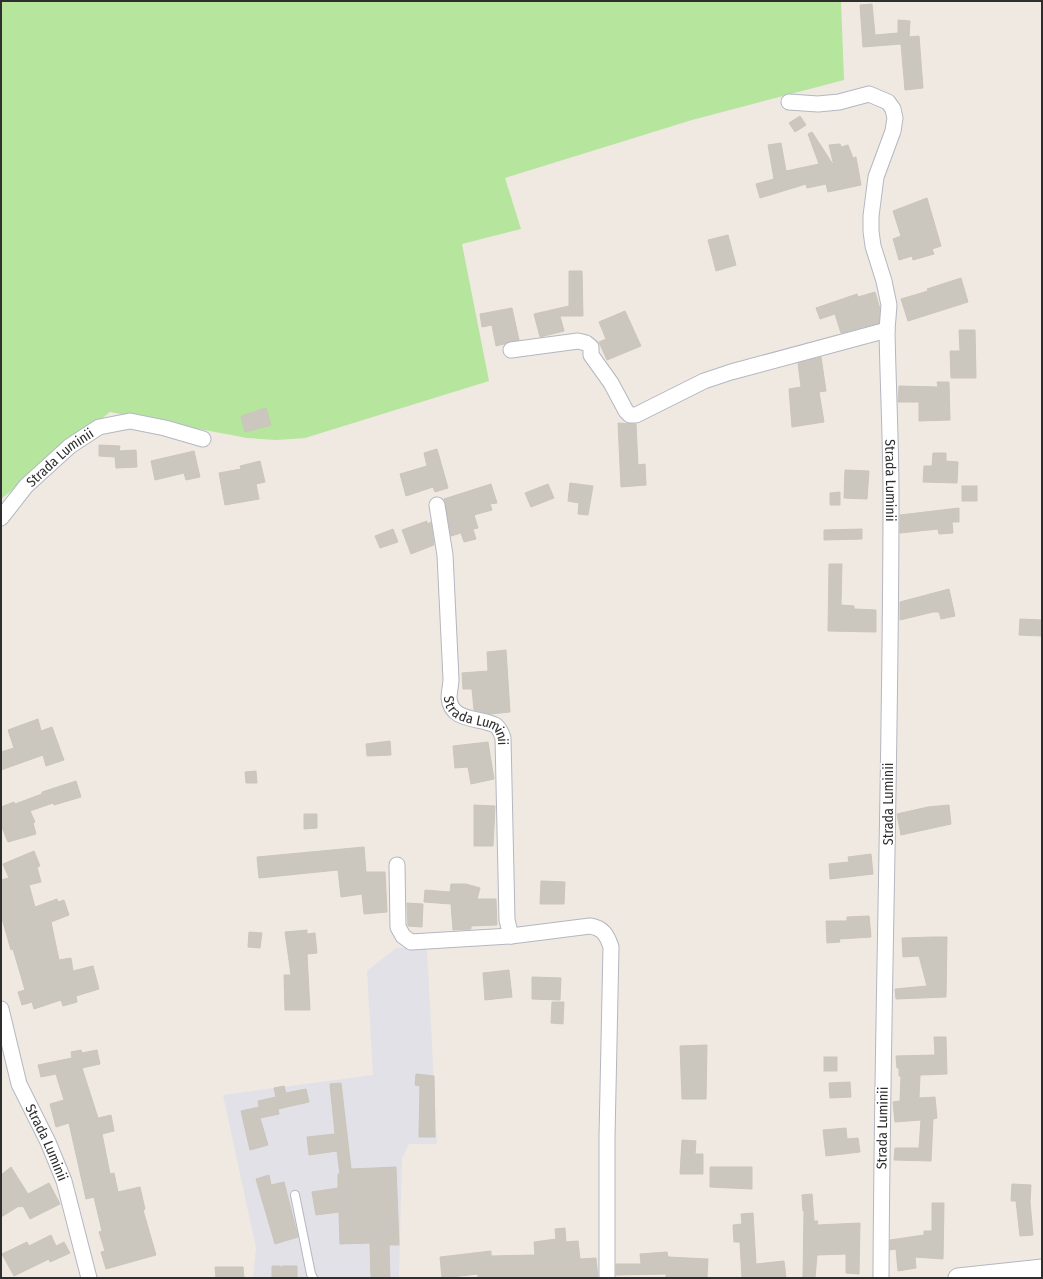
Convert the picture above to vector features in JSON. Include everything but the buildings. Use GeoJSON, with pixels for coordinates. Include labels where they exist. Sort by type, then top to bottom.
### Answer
{"type":"FeatureCollection","features":[{"type":"Feature","properties":{"kind":"street","name":"Strada Luminii"},"geometry":{"type":"LineString","coordinates":[[789,102],[818,104],[838,102],[869,94],[888,102],[893,109],[895,118],[894,131],[876,177],[870,231],[889,305],[887,330],[891,495],[888,852],[883,1063],[881,1278]]}},
{"type":"Feature","properties":{"kind":"street"},"geometry":{"type":"LineString","coordinates":[[511,350],[578,341],[586,343],[591,347],[591,355],[611,383],[626,411],[630,415],[636,414],[704,381],[731,372],[887,330]]}},
{"type":"Feature","properties":{"kind":"street","name":"Strada Luminii"},"geometry":{"type":"LineString","coordinates":[[1,518],[26,486],[70,446],[98,427],[130,421],[165,428],[204,439]]}},
{"type":"Feature","properties":{"kind":"street","name":"Strada Luminii"},"geometry":{"type":"LineString","coordinates":[[437,506],[445,555],[451,679],[449,699],[452,708],[459,715],[495,725],[500,730],[503,738],[507,920],[511,936]]}},
{"type":"Feature","properties":{"kind":"street"},"geometry":{"type":"LineString","coordinates":[[397,865],[398,928],[403,936],[411,942],[511,936],[590,926],[600,928],[607,936],[611,947],[607,1137],[607,1278]]}},
{"type":"Feature","properties":{"kind":"street","name":"Strada Luminii"},"geometry":{"type":"LineString","coordinates":[[1,1009],[19,1084],[64,1181],[89,1278]]}},
{"type":"Feature","properties":{"kind":"street"},"geometry":{"type":"LineString","coordinates":[[958,1278],[1042,1269]]}},
{"type":"Feature","properties":{"kind":"lane"},"geometry":{"type":"LineString","coordinates":[[295,1195],[313,1278]]}},
{"type":"Feature","properties":{"kind":"shaded area"},"geometry":{"type":"Polygon","coordinates":[[[396,948],[427,948],[437,1144],[409,1144],[402,1159],[399,1278],[253,1278],[256,1248],[223,1095],[373,1075],[367,971],[396,948]]]}},
{"type":"Feature","properties":{"kind":"green space"},"geometry":{"type":"Polygon","coordinates":[[[1,1],[841,1],[844,80],[692,120],[505,178],[521,229],[462,244],[489,381],[305,438],[276,440],[247,438],[110,412],[1,499],[1,1]]]}}]}
